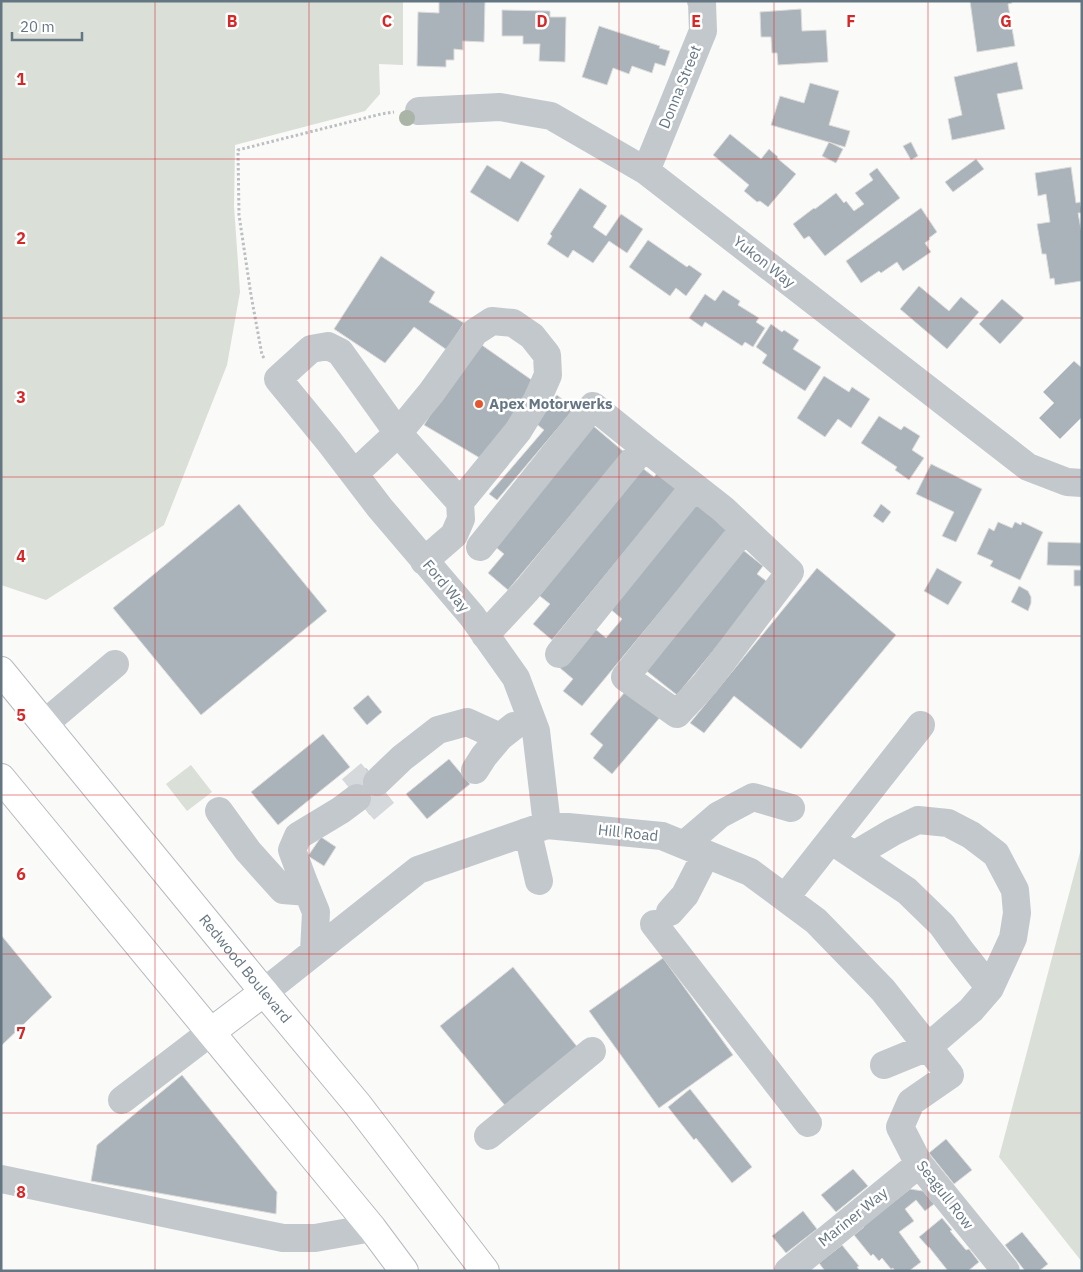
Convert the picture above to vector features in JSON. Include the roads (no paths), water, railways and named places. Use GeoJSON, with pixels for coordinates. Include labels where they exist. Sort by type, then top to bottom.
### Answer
{"type":"FeatureCollection","features":[{"type":"Feature","properties":{"kind":"main road","name":"Redwood Boulevard"},"geometry":{"type":"LineString","coordinates":[[1,671],[358,1105],[485,1271]]}},
{"type":"Feature","properties":{"kind":"main road"},"geometry":{"type":"LineString","coordinates":[[1,778],[372,1228],[404,1271]]}},
{"type":"Feature","properties":{"kind":"main road"},"geometry":{"type":"LineString","coordinates":[[211,1032],[264,992]]}},
{"type":"Feature","properties":{"kind":"street","name":"Donna Street"},"geometry":{"type":"LineString","coordinates":[[646,171],[702,31],[701,1]]}},
{"type":"Feature","properties":{"kind":"street","name":"Yukon Way"},"geometry":{"type":"LineString","coordinates":[[419,110],[500,107],[551,116],[646,171],[1028,467],[1067,482],[1082,483]]}},
{"type":"Feature","properties":{"kind":"street"},"geometry":{"type":"LineString","coordinates":[[354,474],[398,433],[431,393],[475,332],[492,321],[513,324],[532,336],[547,355],[548,375],[537,400],[518,431],[460,502]]}},
{"type":"Feature","properties":{"kind":"street","name":"Ford Way"},"geometry":{"type":"LineString","coordinates":[[398,433],[340,352],[328,346],[311,349],[278,379],[380,508],[472,616],[516,678],[536,731],[536,828],[530,842],[539,881]]}},
{"type":"Feature","properties":{"kind":"street"},"geometry":{"type":"LineString","coordinates":[[480,546],[593,406],[723,509],[790,572],[704,684],[677,714],[625,677],[744,530]]}},
{"type":"Feature","properties":{"kind":"street"},"geometry":{"type":"LineString","coordinates":[[398,433],[460,502],[461,519],[454,535],[424,561]]}},
{"type":"Feature","properties":{"kind":"street"},"geometry":{"type":"LineString","coordinates":[[485,635],[527,590],[644,447]]}},
{"type":"Feature","properties":{"kind":"street"},"geometry":{"type":"LineString","coordinates":[[559,654],[694,486]]}},
{"type":"Feature","properties":{"kind":"street"},"geometry":{"type":"LineString","coordinates":[[44,724],[115,664]]}},
{"type":"Feature","properties":{"kind":"street"},"geometry":{"type":"LineString","coordinates":[[475,770],[500,736],[529,715]]}},
{"type":"Feature","properties":{"kind":"street"},"geometry":{"type":"LineString","coordinates":[[314,952],[316,912],[292,850],[298,836],[367,790],[402,758],[438,730],[467,722],[500,736]]}},
{"type":"Feature","properties":{"kind":"street"},"geometry":{"type":"LineString","coordinates":[[785,898],[921,725]]}},
{"type":"Feature","properties":{"kind":"street"},"geometry":{"type":"LineString","coordinates":[[791,808],[753,797],[719,815],[695,850],[685,895],[662,918],[808,1124]]}},
{"type":"Feature","properties":{"kind":"street"},"geometry":{"type":"LineString","coordinates":[[220,811],[248,851],[283,890],[308,892]]}},
{"type":"Feature","properties":{"kind":"street"},"geometry":{"type":"LineString","coordinates":[[854,855],[918,820],[948,824],[972,835],[996,854],[1015,890],[1017,913],[1013,938],[990,988],[971,1010],[928,1047],[884,1065]]}},
{"type":"Feature","properties":{"kind":"street","name":"Hill Road"},"geometry":{"type":"LineString","coordinates":[[264,992],[418,870],[536,828],[662,836],[750,872],[816,921],[883,990],[950,1075]]}},
{"type":"Feature","properties":{"kind":"street"},"geometry":{"type":"LineString","coordinates":[[831,840],[907,891],[942,925],[990,988]]}},
{"type":"Feature","properties":{"kind":"street"},"geometry":{"type":"LineString","coordinates":[[122,1100],[211,1032]]}},
{"type":"Feature","properties":{"kind":"street"},"geometry":{"type":"LineString","coordinates":[[488,1136],[592,1051]]}},
{"type":"Feature","properties":{"kind":"street","name":"Seagull Row"},"geometry":{"type":"LineString","coordinates":[[950,1075],[911,1102],[900,1127],[919,1164],[1006,1271]]}},
{"type":"Feature","properties":{"kind":"street","name":"Mariner Way"},"geometry":{"type":"LineString","coordinates":[[788,1271],[919,1164]]}},
{"type":"Feature","properties":{"kind":"street"},"geometry":{"type":"LineString","coordinates":[[1,1179],[284,1238],[315,1238],[372,1228]]}},
{"type":"Feature","properties":{"kind":"tunnel"},"geometry":{"type":"LineString","coordinates":[[351,790],[370,774]]}},
{"type":"Feature","properties":{"kind":"tunnel"},"geometry":{"type":"LineString","coordinates":[[365,809],[385,792]]}},
{"type":"Feature","properties":{"kind":"place","name":"Apex Motorwerks"},"geometry":{"type":"Point","coordinates":[479,404]}}]}
